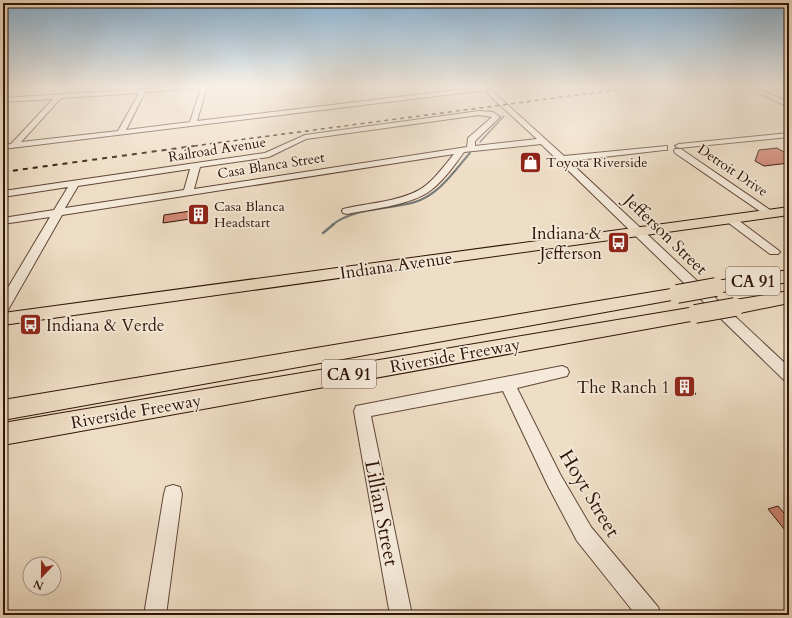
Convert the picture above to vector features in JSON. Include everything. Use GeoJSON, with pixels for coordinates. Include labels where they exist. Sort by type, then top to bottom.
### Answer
{"type":"FeatureCollection","features":[{"type":"Feature","properties":{"kind":"highway","name":"Riverside Freeway"},"geometry":{"type":"LineString","coordinates":[[3,410],[716,287],[789,276]]}},
{"type":"Feature","properties":{"kind":"highway","name":"Riverside Freeway"},"geometry":{"type":"LineString","coordinates":[[3,434],[789,298]]}},
{"type":"Feature","properties":{"kind":"main road","name":"Indiana Avenue"},"geometry":{"type":"LineString","coordinates":[[3,319],[789,211]]}},
{"type":"Feature","properties":{"kind":"street"},"geometry":{"type":"LineString","coordinates":[[13,146],[41,116]]}},
{"type":"Feature","properties":{"kind":"street"},"geometry":{"type":"LineString","coordinates":[[121,132],[130,116]]}},
{"type":"Feature","properties":{"kind":"street"},"geometry":{"type":"LineString","coordinates":[[193,123],[195,116]]}},
{"type":"Feature","properties":{"kind":"street"},"geometry":{"type":"LineString","coordinates":[[3,147],[253,116]]}},
{"type":"Feature","properties":{"kind":"street","name":"Railroad Avenue"},"geometry":{"type":"LineString","coordinates":[[3,194],[275,153],[293,142],[305,137],[458,116]]}},
{"type":"Feature","properties":{"kind":"street","name":"Railroad Avenue"},"geometry":{"type":"LineString","coordinates":[[466,149],[471,140],[496,117],[494,116]]}},
{"type":"Feature","properties":{"kind":"street","name":"Jefferson Street"},"geometry":{"type":"LineString","coordinates":[[516,116],[789,376]]}},
{"type":"Feature","properties":{"kind":"street"},"geometry":{"type":"LineString","coordinates":[[562,158],[664,148],[662,145],[666,143],[679,148],[789,134]]}},
{"type":"Feature","properties":{"kind":"street","name":"Casa Blanca Street"},"geometry":{"type":"LineString","coordinates":[[3,221],[466,149],[543,141]]}},
{"type":"Feature","properties":{"kind":"street","name":"Detroit Drive"},"geometry":{"type":"LineString","coordinates":[[679,148],[771,214]]}},
{"type":"Feature","properties":{"kind":"street"},"geometry":{"type":"LineString","coordinates":[[347,211],[409,197],[424,191],[466,149]]}},
{"type":"Feature","properties":{"kind":"street"},"geometry":{"type":"LineString","coordinates":[[188,192],[196,165]]}},
{"type":"Feature","properties":{"kind":"street"},"geometry":{"type":"LineString","coordinates":[[3,307],[75,183]]}},
{"type":"Feature","properties":{"kind":"street"},"geometry":{"type":"LineString","coordinates":[[730,219],[774,252]]}},
{"type":"Feature","properties":{"kind":"street"},"geometry":{"type":"LineString","coordinates":[[507,384],[562,372]]}},
{"type":"Feature","properties":{"kind":"street","name":"Lillian Street"},"geometry":{"type":"LineString","coordinates":[[401,615],[362,411],[507,384]]}},
{"type":"Feature","properties":{"kind":"street","name":"Hoyt Street"},"geometry":{"type":"LineString","coordinates":[[507,384],[554,480],[584,534],[650,615]]}},
{"type":"Feature","properties":{"kind":"street"},"geometry":{"type":"LineString","coordinates":[[155,615],[173,494]]}},
{"type":"Feature","properties":{"kind":"building"},"geometry":{"type":"Polygon","coordinates":[[[777,148],[789,155],[789,163],[764,166],[755,161],[759,150],[777,148]]]}},
{"type":"Feature","properties":{"kind":"building"},"geometry":{"type":"Polygon","coordinates":[[[204,209],[204,217],[163,223],[164,215],[204,209]]]}},
{"type":"Feature","properties":{"kind":"building","name":"The Ranch 1"},"geometry":{"type":"Polygon","coordinates":[[[684,379],[696,394],[687,395],[675,381],[684,379]]]}},
{"type":"Feature","properties":{"kind":"building"},"geometry":{"type":"Polygon","coordinates":[[[778,506],[789,519],[789,535],[768,509],[778,506]]]}},
{"type":"Feature","properties":{"kind":"waterway"},"geometry":{"type":"LineString","coordinates":[[480,142],[504,116]]}},
{"type":"Feature","properties":{"kind":"waterway"},"geometry":{"type":"LineString","coordinates":[[332,225],[351,215],[405,205],[424,199],[446,182],[470,153]]}},
{"type":"Feature","properties":{"kind":"waterway"},"geometry":{"type":"LineString","coordinates":[[323,233],[334,224]]}},
{"type":"Feature","properties":{"kind":"railway"},"geometry":{"type":"LineString","coordinates":[[186,147],[420,116]]}},
{"type":"Feature","properties":{"kind":"railway"},"geometry":{"type":"LineString","coordinates":[[3,172],[194,146]]}},
{"type":"Feature","properties":{"kind":"place","name":"Toyota Riverside"},"geometry":{"type":"Point","coordinates":[531,162]}},
{"type":"Feature","properties":{"kind":"place","name":"Casa Blanca Headstart"},"geometry":{"type":"Point","coordinates":[198,214]}},
{"type":"Feature","properties":{"kind":"place","name":"Indiana & Jefferson"},"geometry":{"type":"Point","coordinates":[618,243]}},
{"type":"Feature","properties":{"kind":"place","name":"Indiana & Verde"},"geometry":{"type":"Point","coordinates":[31,325]}},
{"type":"Feature","properties":{"kind":"place","name":"The Ranch 1"},"geometry":{"type":"Point","coordinates":[685,387]}}]}
